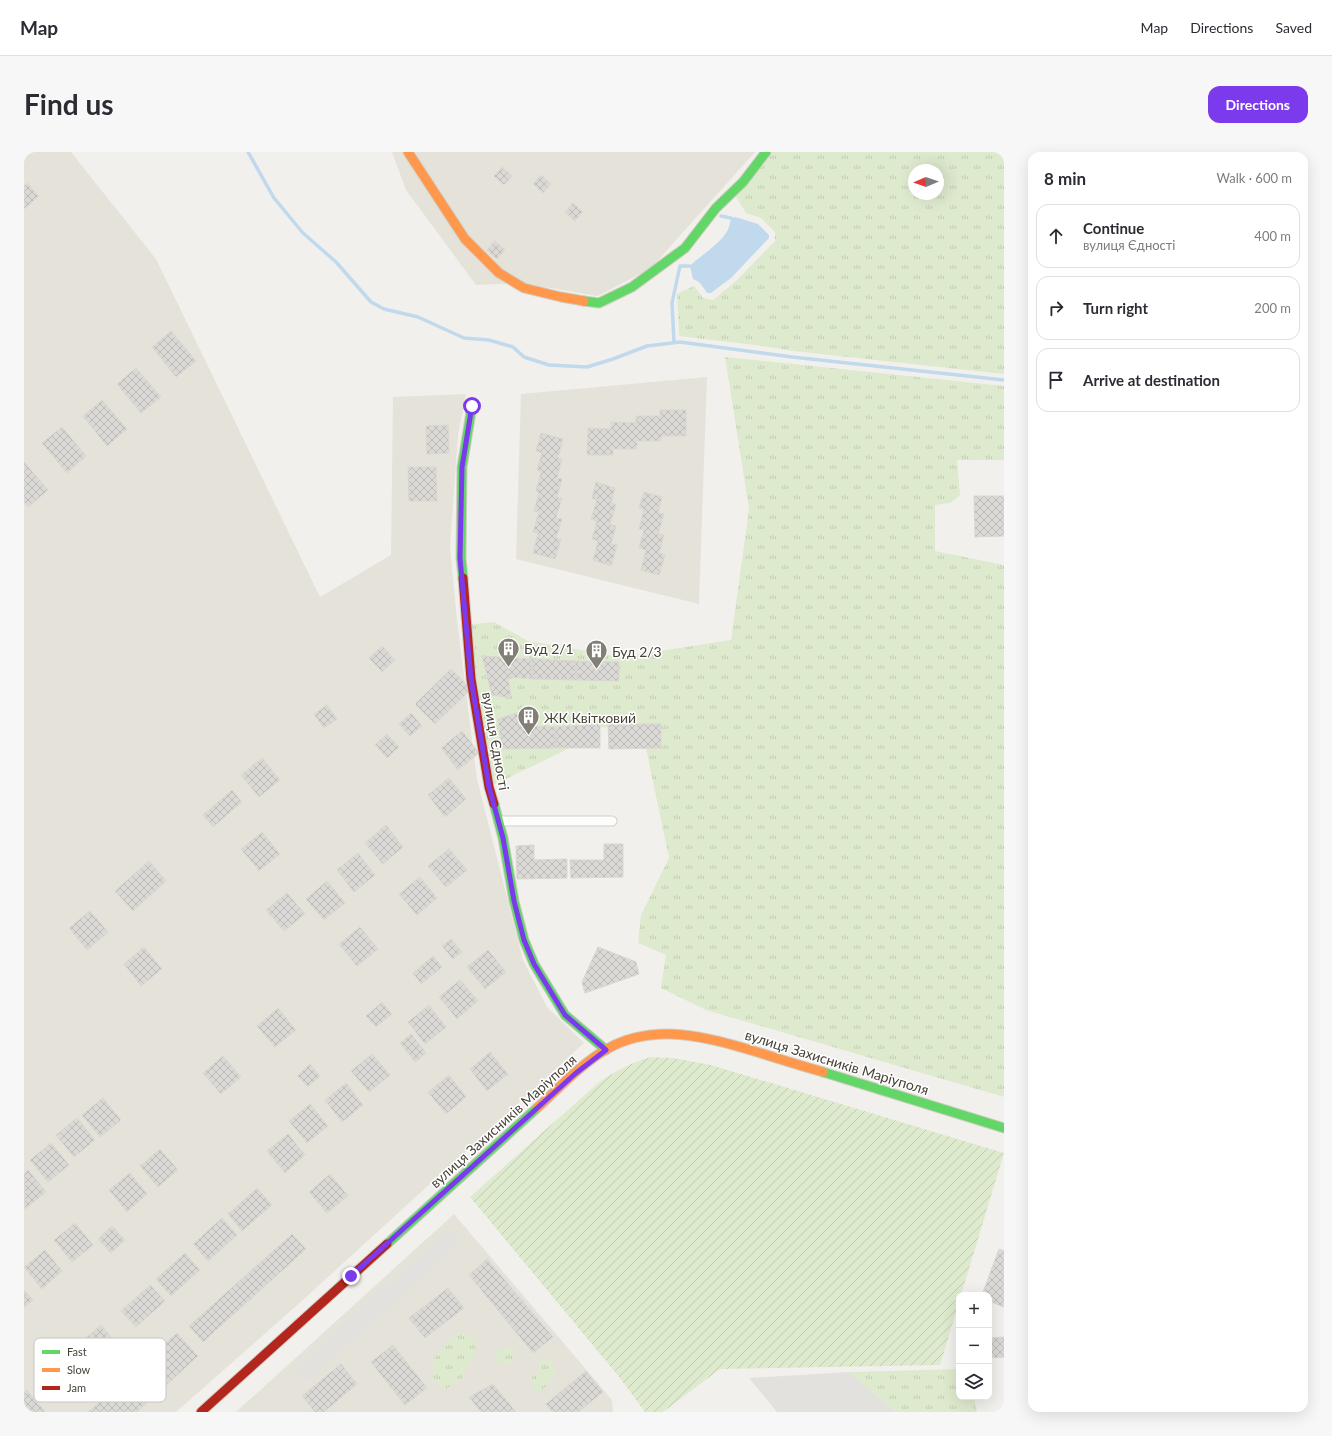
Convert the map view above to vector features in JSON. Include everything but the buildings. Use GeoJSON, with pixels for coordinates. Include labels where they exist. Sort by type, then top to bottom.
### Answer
{"type":"FeatureCollection","features":[{"type":"Feature","properties":{"kind":"street"},"geometry":{"type":"LineString","coordinates":[[408,152],[465,238],[499,273],[524,288],[561,297],[599,303],[632,287],[685,248],[716,208],[743,182],[766,152]]}},
{"type":"Feature","properties":{"kind":"street","name":"вулиця Єдності"},"geometry":{"type":"LineString","coordinates":[[472,406],[462,467],[460,558],[471,679],[489,787],[503,838],[514,901],[524,940],[534,964],[565,1015],[606,1050]]}},
{"type":"Feature","properties":{"kind":"street"},"geometry":{"type":"LineString","coordinates":[[498,821],[612,821]]}},
{"type":"Feature","properties":{"kind":"street","name":"вулиця Захисників Маріуполя"},"geometry":{"type":"LineString","coordinates":[[201,1412],[576,1073],[606,1050],[626,1040],[650,1034],[671,1033],[700,1036],[731,1044],[1004,1128]]}},
{"type":"Feature","properties":{"kind":"shaded area"},"geometry":{"type":"Polygon","coordinates":[[[24,152],[71,152],[156,259],[320,597],[391,555],[393,397],[466,394],[458,435],[450,547],[457,620],[477,779],[523,960],[547,1007],[584,1043],[304,1299],[176,1412],[24,1412],[24,152]]]}},
{"type":"Feature","properties":{"kind":"shaded area"},"geometry":{"type":"Polygon","coordinates":[[[392,152],[755,152],[651,268],[598,296],[521,283],[476,285],[406,190],[392,152]]]}},
{"type":"Feature","properties":{"kind":"shaded area"},"geometry":{"type":"Polygon","coordinates":[[[707,377],[699,604],[516,559],[521,394],[707,377]]]}},
{"type":"Feature","properties":{"kind":"shaded area"},"geometry":{"type":"Polygon","coordinates":[[[454,1214],[612,1400],[613,1412],[236,1412],[454,1214]]]}},
{"type":"Feature","properties":{"kind":"shaded area"},"geometry":{"type":"Polygon","coordinates":[[[448,1230],[460,1243],[306,1382],[295,1369],[448,1230]]]}},
{"type":"Feature","properties":{"kind":"shaded area"},"geometry":{"type":"Polygon","coordinates":[[[849,1372],[896,1412],[777,1412],[749,1378],[849,1372]]]}},
{"type":"Feature","properties":{"kind":"green space"},"geometry":{"type":"Polygon","coordinates":[[[772,152],[1004,152],[1004,374],[793,351],[679,336],[677,294],[694,286],[703,298],[713,300],[735,282],[775,241],[775,232],[761,218],[746,213],[736,197],[772,152]]]}},
{"type":"Feature","properties":{"kind":"green space"},"geometry":{"type":"Polygon","coordinates":[[[725,357],[1004,386],[1004,460],[957,460],[960,495],[950,503],[935,505],[935,551],[1004,565],[1004,1097],[706,1010],[661,988],[666,955],[638,943],[641,915],[669,858],[642,729],[597,727],[564,751],[489,787],[465,625],[494,622],[528,641],[621,657],[731,640],[749,509],[725,357]]]}},
{"type":"Feature","properties":{"kind":"green space"},"geometry":{"type":"Polygon","coordinates":[[[651,1057],[673,1058],[711,1065],[1004,1153],[962,1292],[956,1292],[956,1312],[940,1365],[720,1369],[663,1412],[645,1412],[620,1378],[470,1197],[597,1084],[610,1075],[636,1062],[651,1057]]]}},
{"type":"Feature","properties":{"kind":"green space"},"geometry":{"type":"Polygon","coordinates":[[[469,1333],[477,1343],[472,1358],[462,1378],[446,1389],[435,1382],[432,1371],[435,1356],[444,1348],[454,1335],[469,1333]]]}},
{"type":"Feature","properties":{"kind":"green space"},"geometry":{"type":"Polygon","coordinates":[[[505,1347],[511,1350],[514,1356],[511,1362],[505,1365],[499,1362],[496,1356],[499,1350],[505,1347]]]}},
{"type":"Feature","properties":{"kind":"green space"},"geometry":{"type":"Polygon","coordinates":[[[545,1356],[553,1364],[555,1376],[549,1377],[549,1383],[542,1390],[533,1391],[532,1377],[539,1370],[539,1361],[545,1356]]]}},
{"type":"Feature","properties":{"kind":"green space"},"geometry":{"type":"Polygon","coordinates":[[[956,1369],[956,1400],[975,1400],[977,1412],[896,1412],[849,1372],[956,1369]]]}},
{"type":"Feature","properties":{"kind":"water"},"geometry":{"type":"Polygon","coordinates":[[[735,217],[758,224],[769,235],[769,238],[731,278],[711,293],[707,293],[703,286],[693,279],[690,266],[722,238],[728,230],[731,218],[735,217]]]}},
{"type":"Feature","properties":{"kind":"waterway"},"geometry":{"type":"LineString","coordinates":[[248,152],[274,198],[303,233],[336,262],[371,302],[384,309],[418,317],[464,338],[489,340],[513,347],[524,357],[549,365],[587,367],[647,346],[680,342],[792,357],[1004,380]]}},
{"type":"Feature","properties":{"kind":"waterway"},"geometry":{"type":"LineString","coordinates":[[721,216],[731,218]]}},
{"type":"Feature","properties":{"kind":"waterway"},"geometry":{"type":"LineString","coordinates":[[674,342],[672,303],[680,266],[690,266]]}},
{"type":"Feature","properties":{"kind":"traffic: fast"},"geometry":{"type":"LineString","coordinates":[[584,301],[599,303],[632,287],[685,248],[716,208],[743,182],[766,152]]}},
{"type":"Feature","properties":{"kind":"traffic: fast"},"geometry":{"type":"LineString","coordinates":[[463,578],[461,558],[462,467],[472,406]]}},
{"type":"Feature","properties":{"kind":"traffic: fast"},"geometry":{"type":"LineString","coordinates":[[494,804],[503,838],[514,901],[524,940],[534,964],[565,1015],[606,1050]]}},
{"type":"Feature","properties":{"kind":"traffic: fast"},"geometry":{"type":"LineString","coordinates":[[823,1072],[1004,1128]]}},
{"type":"Feature","properties":{"kind":"traffic: fast"},"geometry":{"type":"LineString","coordinates":[[387,1244],[537,1108]]}},
{"type":"Feature","properties":{"kind":"traffic: slow"},"geometry":{"type":"LineString","coordinates":[[408,152],[465,239],[499,273],[524,288],[584,301]]}},
{"type":"Feature","properties":{"kind":"traffic: slow"},"geometry":{"type":"LineString","coordinates":[[537,1108],[588,1061],[607,1049],[625,1041],[644,1036],[662,1034],[700,1037],[738,1046],[823,1072]]}},
{"type":"Feature","properties":{"kind":"traffic: jam"},"geometry":{"type":"LineString","coordinates":[[463,578],[471,679],[489,787],[494,804]]}},
{"type":"Feature","properties":{"kind":"traffic: jam"},"geometry":{"type":"LineString","coordinates":[[201,1412],[387,1244]]}},
{"type":"Feature","properties":{"kind":"place","name":"Буд 2/1"},"geometry":{"type":"Point","coordinates":[508,668]}},
{"type":"Feature","properties":{"kind":"place","name":"Буд 2/3"},"geometry":{"type":"Point","coordinates":[597,670]}},
{"type":"Feature","properties":{"kind":"place","name":"ЖК Квітковий"},"geometry":{"type":"Point","coordinates":[528,736]}},
{"type":"Feature","properties":{"kind":"route"},"geometry":{"type":"LineString","coordinates":[[351,1276],[576,1073],[606,1050],[565,1015],[534,964],[524,940],[514,901],[503,838],[489,787],[471,679],[460,558],[462,467],[472,406]]}}]}
